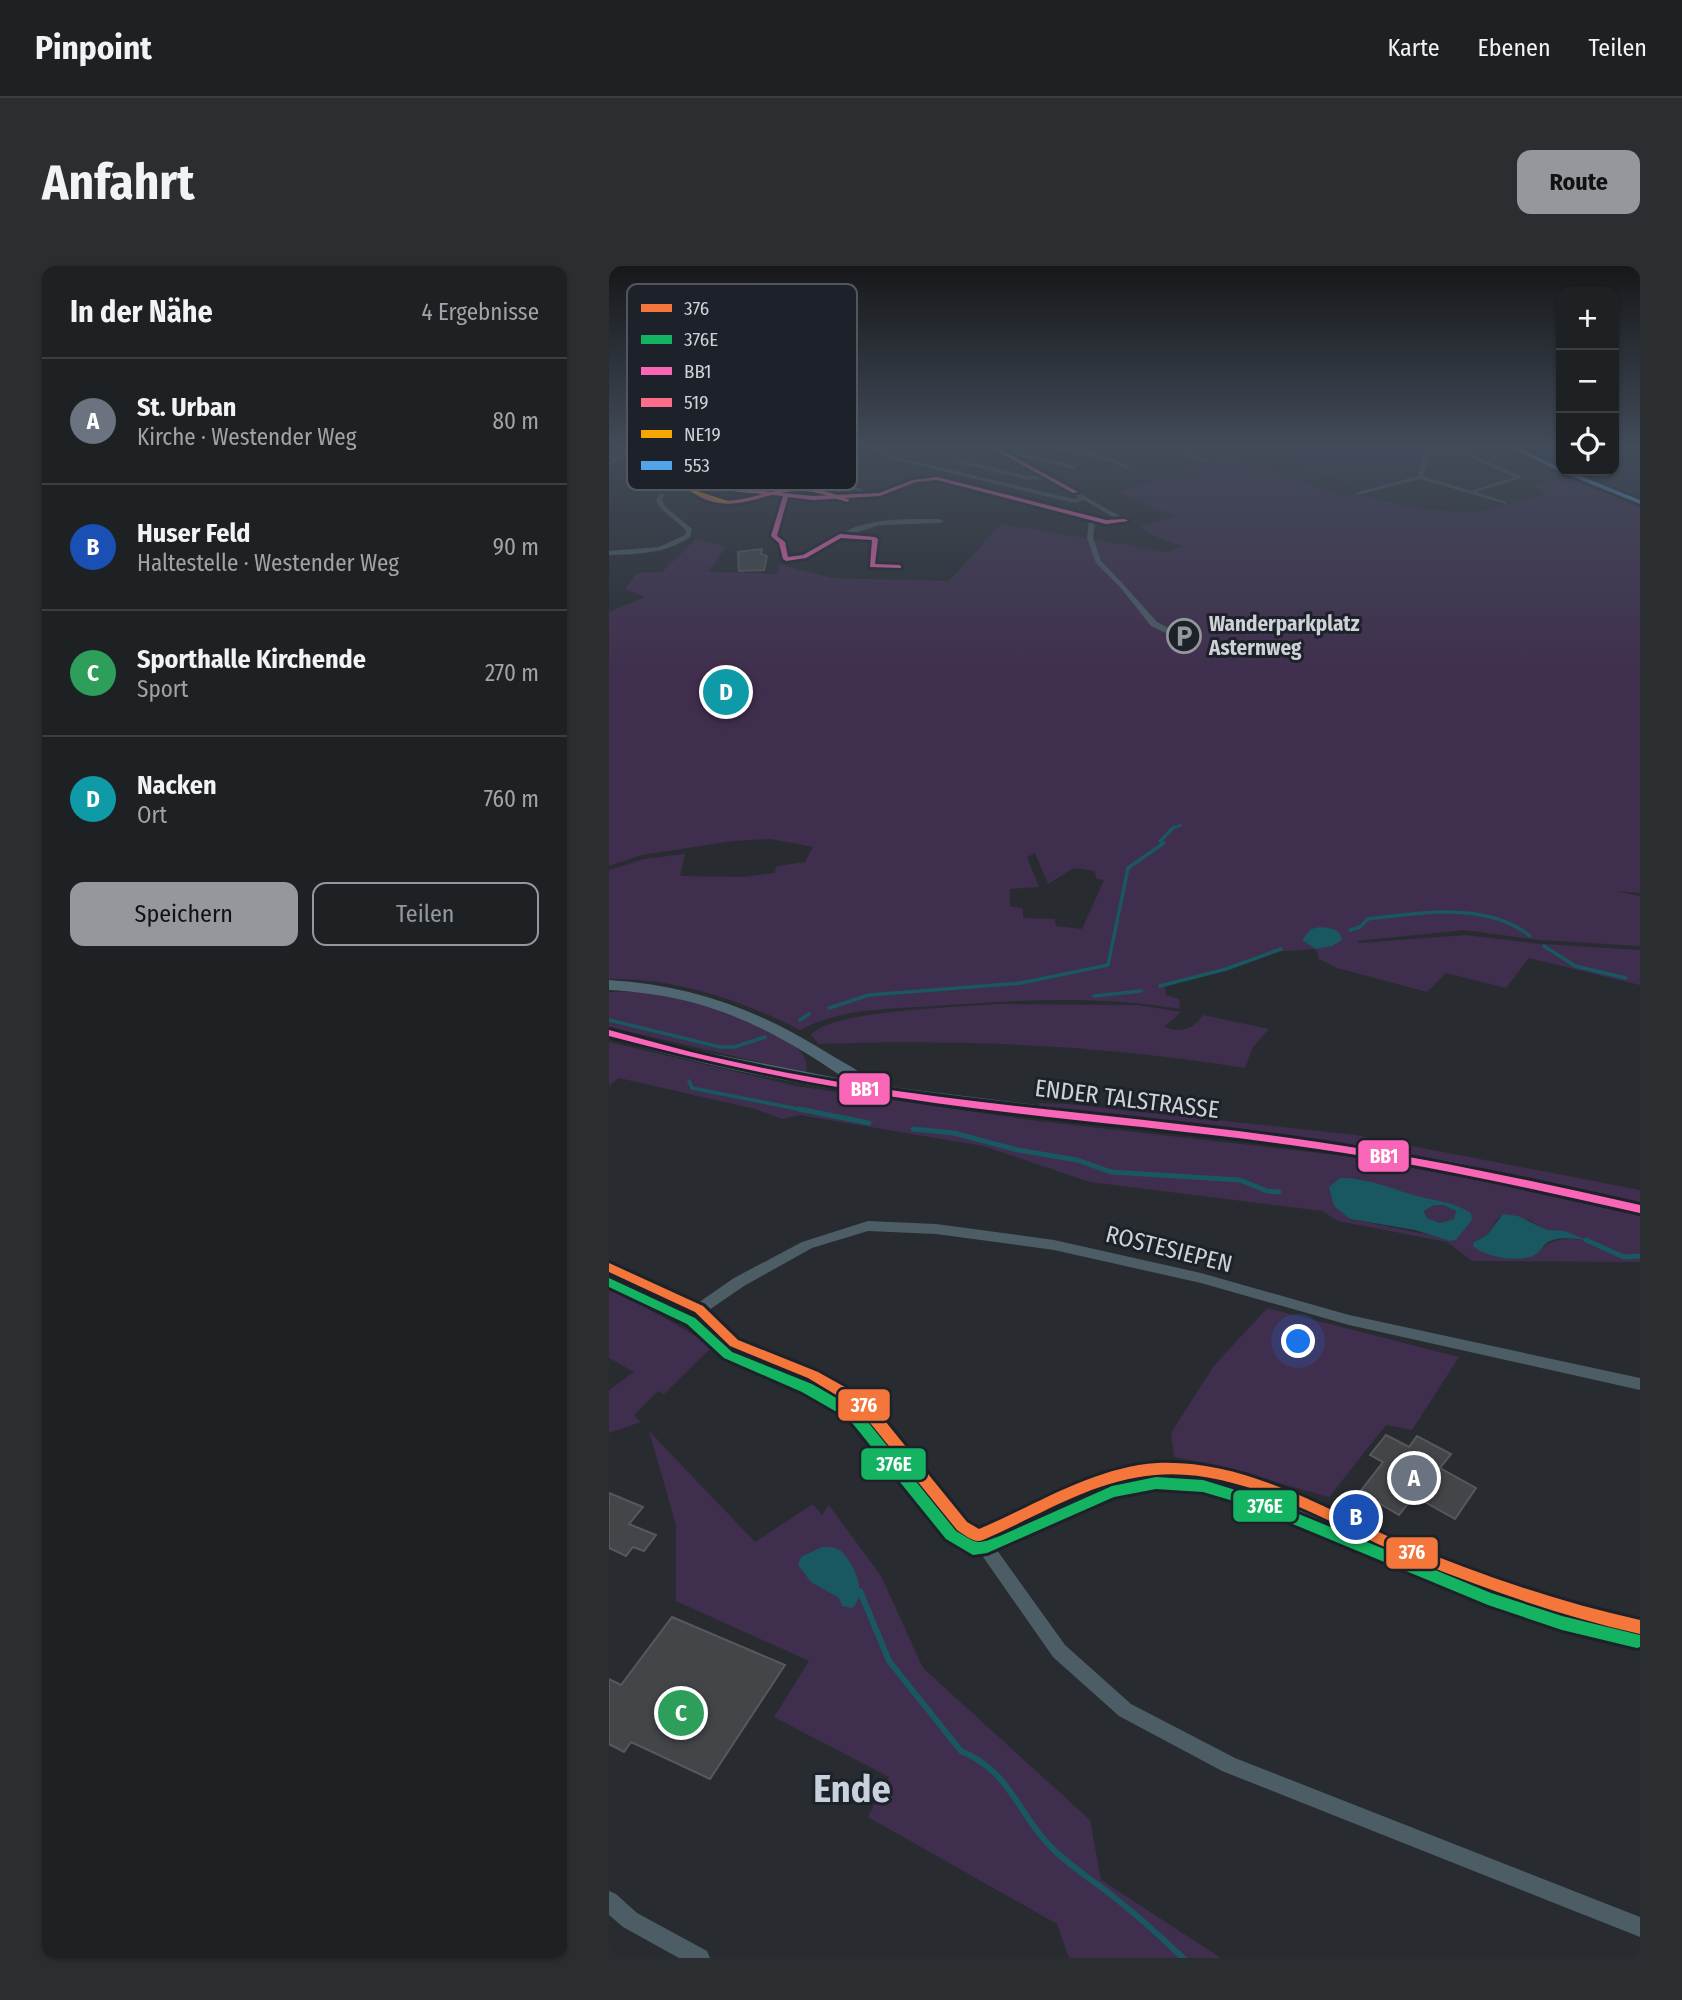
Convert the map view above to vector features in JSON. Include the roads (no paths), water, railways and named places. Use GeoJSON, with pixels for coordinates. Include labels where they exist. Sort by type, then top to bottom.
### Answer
{"type":"FeatureCollection","features":[{"type":"Feature","properties":{"kind":"main road"},"geometry":{"type":"LineString","coordinates":[[609,985],[656,989],[712,1001],[756,1016],[799,1039],[873,1090]]}},
{"type":"Feature","properties":{"kind":"main road","name":"ENDER TALSTRASSE"},"geometry":{"type":"LineString","coordinates":[[609,1033],[808,1080],[1037,1113],[1350,1150],[1525,1182],[1640,1209]]}},
{"type":"Feature","properties":{"kind":"main road"},"geometry":{"type":"LineString","coordinates":[[799,1039],[811,1065],[808,1080]]}},
{"type":"Feature","properties":{"kind":"street"},"geometry":{"type":"LineString","coordinates":[[609,553],[655,551],[679,544],[688,537],[689,529],[685,526]]}},
{"type":"Feature","properties":{"kind":"street"},"geometry":{"type":"LineString","coordinates":[[777,526],[774,536],[782,542],[785,558],[789,560],[804,557],[864,526]]}},
{"type":"Feature","properties":{"kind":"street"},"geometry":{"type":"LineString","coordinates":[[1092,526],[1090,538],[1098,562],[1154,624],[1190,641]]}},
{"type":"Feature","properties":{"kind":"street"},"geometry":{"type":"LineString","coordinates":[[840,536],[875,539],[871,566],[899,567]]}},
{"type":"Feature","properties":{"kind":"street","name":"ROSTESIEPEN"},"geometry":{"type":"LineString","coordinates":[[699,1309],[739,1282],[807,1245],[868,1226],[936,1229],[1053,1245],[1201,1278],[1349,1320],[1640,1384]]}},
{"type":"Feature","properties":{"kind":"street"},"geometry":{"type":"LineString","coordinates":[[609,1266],[699,1309],[734,1343],[813,1375],[863,1404],[961,1526],[978,1536],[1059,1651],[1125,1710],[1229,1765],[1640,1927]]}},
{"type":"Feature","properties":{"kind":"street"},"geometry":{"type":"LineString","coordinates":[[978,1536],[1080,1487],[1100,1481],[1154,1469],[1204,1471],[1253,1487],[1501,1589],[1640,1628]]}},
{"type":"Feature","properties":{"kind":"street"},"geometry":{"type":"LineString","coordinates":[[609,1901],[630,1920],[700,1958]]}},
{"type":"Feature","properties":{"kind":"water"},"geometry":{"type":"Polygon","coordinates":[[[1320,927],[1337,931],[1342,940],[1332,946],[1316,949],[1302,940],[1311,929],[1320,927]]]}},
{"type":"Feature","properties":{"kind":"water"},"geometry":{"type":"Polygon","coordinates":[[[1340,1178],[1368,1181],[1457,1206],[1471,1213],[1472,1220],[1456,1240],[1450,1241],[1415,1230],[1350,1219],[1334,1206],[1329,1187],[1340,1178]],[[1434,1205],[1424,1211],[1427,1218],[1440,1223],[1454,1219],[1456,1211],[1443,1205],[1434,1205]]]}},
{"type":"Feature","properties":{"kind":"water"},"geometry":{"type":"Polygon","coordinates":[[[1503,1214],[1518,1216],[1547,1230],[1565,1231],[1586,1240],[1552,1240],[1536,1254],[1522,1259],[1495,1256],[1473,1246],[1474,1242],[1487,1235],[1503,1214]]]}},
{"type":"Feature","properties":{"kind":"water"},"geometry":{"type":"Polygon","coordinates":[[[822,1547],[838,1549],[852,1565],[858,1581],[859,1596],[852,1608],[842,1606],[839,1598],[811,1582],[798,1565],[801,1557],[822,1547]]]}},
{"type":"Feature","properties":{"kind":"waterway"},"geometry":{"type":"LineString","coordinates":[[1173,828],[1181,825]]}},
{"type":"Feature","properties":{"kind":"waterway"},"geometry":{"type":"LineString","coordinates":[[829,1008],[869,995],[1021,983],[1108,965],[1128,868],[1164,843],[1160,841],[1173,828]]}},
{"type":"Feature","properties":{"kind":"waterway"},"geometry":{"type":"LineString","coordinates":[[1350,930],[1360,927],[1368,919],[1452,912],[1494,918],[1513,925],[1530,936]]}},
{"type":"Feature","properties":{"kind":"waterway"},"geometry":{"type":"LineString","coordinates":[[1544,946],[1575,966],[1626,978]]}},
{"type":"Feature","properties":{"kind":"waterway"},"geometry":{"type":"LineString","coordinates":[[1160,986],[1226,969],[1281,949]]}},
{"type":"Feature","properties":{"kind":"waterway"},"geometry":{"type":"LineString","coordinates":[[1094,996],[1141,991]]}},
{"type":"Feature","properties":{"kind":"waterway"},"geometry":{"type":"LineString","coordinates":[[800,1020],[809,1014]]}},
{"type":"Feature","properties":{"kind":"waterway"},"geometry":{"type":"LineString","coordinates":[[609,1020],[720,1047],[734,1047],[765,1037]]}},
{"type":"Feature","properties":{"kind":"waterway"},"geometry":{"type":"LineString","coordinates":[[689,1081],[692,1088],[808,1111]]}},
{"type":"Feature","properties":{"kind":"waterway"},"geometry":{"type":"LineString","coordinates":[[799,1109],[869,1123]]}},
{"type":"Feature","properties":{"kind":"waterway"},"geometry":{"type":"LineString","coordinates":[[913,1129],[954,1133],[1018,1150],[1077,1160],[1111,1172],[1240,1180],[1267,1191],[1279,1192]]}},
{"type":"Feature","properties":{"kind":"waterway"},"geometry":{"type":"LineString","coordinates":[[1586,1240],[1624,1257],[1640,1256]]}},
{"type":"Feature","properties":{"kind":"waterway"},"geometry":{"type":"LineString","coordinates":[[860,1591],[889,1661],[961,1751],[992,1771],[1042,1838],[1055,1851],[1129,1909],[1183,1958]]}},
{"type":"Feature","properties":{"kind":"place","name":"Wanderparkplatz Asternweg"},"geometry":{"type":"Point","coordinates":[1184,636]}},
{"type":"Feature","properties":{"kind":"place","name":"Nacken"},"geometry":{"type":"Point","coordinates":[726,692]}},
{"type":"Feature","properties":{"kind":"place","name":"St. Urban"},"geometry":{"type":"Point","coordinates":[1414,1478]}},
{"type":"Feature","properties":{"kind":"place","name":"Huser Feld"},"geometry":{"type":"Point","coordinates":[1356,1517]}},
{"type":"Feature","properties":{"kind":"place","name":"Sporthalle Kirchende"},"geometry":{"type":"Point","coordinates":[681,1713]}},
{"type":"Feature","properties":{"kind":"district","name":"Ende"},"geometry":{"type":"Point","coordinates":[852,1789]}}]}
